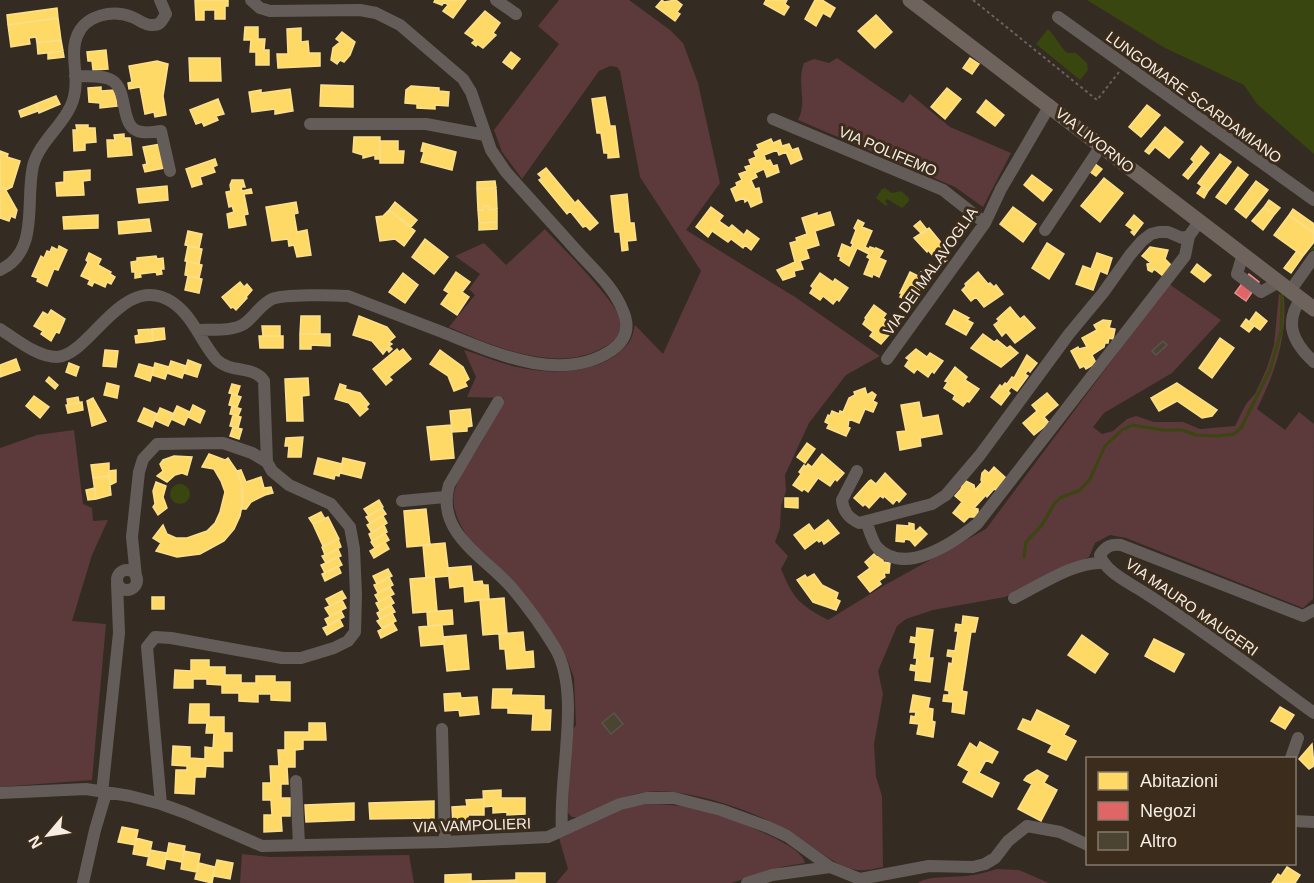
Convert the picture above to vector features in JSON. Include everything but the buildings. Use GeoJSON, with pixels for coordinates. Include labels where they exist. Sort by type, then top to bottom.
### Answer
{"type":"FeatureCollection","features":[{"type":"Feature","properties":{"kind":"main road","name":"VIA LIVORNO"},"geometry":{"type":"LineString","coordinates":[[910,0],[1314,309]]}},
{"type":"Feature","properties":{"kind":"street"},"geometry":{"type":"LineString","coordinates":[[0,270],[16,257],[28,232],[34,165],[42,145],[71,104],[75,91],[74,45],[78,33],[90,20],[105,14],[118,13],[132,17],[146,25],[155,25],[161,22],[166,14],[160,0]]}},
{"type":"Feature","properties":{"kind":"street"},"geometry":{"type":"LineString","coordinates":[[197,330],[234,329],[244,324],[274,298],[329,295],[348,296],[504,357],[542,364],[568,364],[591,360],[620,344],[626,335],[627,322],[613,290],[506,172],[491,150],[471,92],[463,80],[389,18],[360,10],[270,11],[260,8],[251,0]]}},
{"type":"Feature","properties":{"kind":"street"},"geometry":{"type":"LineString","coordinates":[[496,0],[516,14]]}},
{"type":"Feature","properties":{"kind":"street","name":"LUNGOMARE SCARDAMIANO"},"geometry":{"type":"LineString","coordinates":[[1058,17],[1314,200]]}},
{"type":"Feature","properties":{"kind":"street"},"geometry":{"type":"LineString","coordinates":[[75,76],[112,80],[122,93],[127,119],[134,129],[140,132],[161,131],[170,171]]}},
{"type":"Feature","properties":{"kind":"street","name":"VIA DEI MALAVOGLIA"},"geometry":{"type":"LineString","coordinates":[[887,359],[985,223],[1000,189],[1050,105]]}},
{"type":"Feature","properties":{"kind":"street","name":"VIA POLIFEMO"},"geometry":{"type":"LineString","coordinates":[[773,119],[943,190],[985,223]]}},
{"type":"Feature","properties":{"kind":"street"},"geometry":{"type":"LineString","coordinates":[[310,124],[426,124],[485,135]]}},
{"type":"Feature","properties":{"kind":"street"},"geometry":{"type":"LineString","coordinates":[[1045,230],[1101,146]]}},
{"type":"Feature","properties":{"kind":"street"},"geometry":{"type":"LineString","coordinates":[[866,521],[876,546],[898,559],[911,559],[931,552],[977,524],[1185,256],[1189,236],[1199,222]]}},
{"type":"Feature","properties":{"kind":"street"},"geometry":{"type":"LineString","coordinates":[[856,471],[844,494],[842,505],[850,519],[859,523],[932,504],[946,495],[980,455],[1069,334],[1142,241],[1159,231],[1182,238],[1189,236]]}},
{"type":"Feature","properties":{"kind":"street"},"geometry":{"type":"LineString","coordinates":[[1314,257],[1290,291],[1292,331],[1297,343],[1314,362]]}},
{"type":"Feature","properties":{"kind":"street"},"geometry":{"type":"LineString","coordinates":[[2,333],[39,353],[59,357],[69,353],[126,302],[150,296],[170,301],[188,315],[214,357],[222,365],[255,373],[264,381],[267,462],[272,471],[289,484],[331,504],[350,526],[354,549],[356,594],[355,632],[348,640],[334,648],[301,658],[282,658],[171,638],[154,637],[147,647],[161,804]]}},
{"type":"Feature","properties":{"kind":"street"},"geometry":{"type":"LineString","coordinates":[[1292,321],[1304,344],[1314,352]]}},
{"type":"Feature","properties":{"kind":"street"},"geometry":{"type":"LineString","coordinates":[[498,402],[449,485],[445,497],[452,526],[464,541],[512,588],[556,650],[565,676],[568,712],[560,806],[562,830]]}},
{"type":"Feature","properties":{"kind":"street"},"geometry":{"type":"LineString","coordinates":[[119,633],[135,581],[132,537],[139,472],[143,459],[157,444],[201,442],[223,443],[252,453],[267,462]]}},
{"type":"Feature","properties":{"kind":"street"},"geometry":{"type":"LineString","coordinates":[[402,501],[445,497]]}},
{"type":"Feature","properties":{"kind":"street"},"geometry":{"type":"LineString","coordinates":[[83,883],[104,793],[119,633],[118,578],[132,537]]}},
{"type":"Feature","properties":{"kind":"street","name":"VIA MAURO MAUGERI"},"geometry":{"type":"LineString","coordinates":[[1314,610],[1304,616],[1121,544],[1112,544],[1100,555],[1103,563],[1126,581],[1194,624],[1314,713]]}},
{"type":"Feature","properties":{"kind":"street"},"geometry":{"type":"LineString","coordinates":[[1014,598],[1077,567],[1091,562],[1103,563]]}},
{"type":"Feature","properties":{"kind":"street"},"geometry":{"type":"LineString","coordinates":[[118,578],[122,571],[130,570],[135,581]]}},
{"type":"Feature","properties":{"kind":"street"},"geometry":{"type":"LineString","coordinates":[[442,729],[446,842]]}},
{"type":"Feature","properties":{"kind":"street"},"geometry":{"type":"LineString","coordinates":[[1292,757],[1298,738]]}},
{"type":"Feature","properties":{"kind":"street"},"geometry":{"type":"LineString","coordinates":[[296,781],[299,845]]}},
{"type":"Feature","properties":{"kind":"street","name":"VIA VAMPOLIERI"},"geometry":{"type":"LineString","coordinates":[[0,793],[86,789],[161,804],[262,846],[548,837],[620,804],[646,798],[674,798],[721,810],[768,827],[787,836],[830,867],[860,879],[929,866],[973,867],[985,864],[995,858],[1008,841],[1027,826],[1060,832],[1086,844]]}},
{"type":"Feature","properties":{"kind":"street"},"geometry":{"type":"LineString","coordinates":[[1296,821],[1314,822]]}},
{"type":"Feature","properties":{"kind":"street"},"geometry":{"type":"LineString","coordinates":[[747,883],[772,875],[830,867]]}},
{"type":"Feature","properties":{"kind":"path"},"geometry":{"type":"LineString","coordinates":[[973,0],[1097,100],[1125,66]]}},
{"type":"Feature","properties":{"kind":"shaded area"},"geometry":{"type":"Polygon","coordinates":[[[559,0],[629,0],[670,30],[683,43],[698,83],[720,183],[686,230],[795,297],[880,356],[846,375],[809,423],[785,475],[786,491],[781,506],[780,528],[775,542],[788,556],[781,569],[790,588],[798,600],[810,610],[828,620],[885,585],[986,529],[1169,284],[1221,320],[1172,373],[1104,413],[1093,427],[1102,434],[1113,431],[1127,419],[1136,416],[1154,422],[1183,422],[1200,429],[1235,426],[1246,404],[1255,394],[1267,368],[1274,345],[1279,294],[1284,297],[1282,341],[1269,382],[1257,409],[1285,430],[1299,412],[1314,424],[1313,599],[1303,608],[1126,538],[1110,535],[1095,543],[1089,557],[1005,597],[933,610],[906,619],[897,626],[878,671],[883,694],[874,744],[876,777],[882,796],[883,867],[860,870],[844,867],[793,833],[771,822],[754,814],[698,796],[662,791],[646,792],[619,799],[572,817],[568,813],[571,732],[576,725],[574,678],[567,659],[556,640],[469,539],[455,511],[455,489],[459,479],[484,438],[504,398],[467,397],[476,377],[464,350],[531,370],[560,372],[575,370],[603,363],[615,356],[630,342],[635,325],[663,354],[701,271],[640,177],[620,71],[617,67],[610,66],[599,71],[522,179],[502,152],[494,130],[559,44],[538,26],[559,0]]]}},
{"type":"Feature","properties":{"kind":"shaded area"},"geometry":{"type":"Polygon","coordinates":[[[1087,0],[1314,0],[1314,154],[1257,104],[1244,85],[1165,48],[1087,0]]]}},
{"type":"Feature","properties":{"kind":"shaded area"},"geometry":{"type":"Polygon","coordinates":[[[1048,29],[1067,53],[1076,53],[1087,63],[1088,70],[1080,80],[1036,44],[1048,29]]]}},
{"type":"Feature","properties":{"kind":"shaded area"},"geometry":{"type":"Polygon","coordinates":[[[837,58],[903,103],[910,94],[950,127],[1011,153],[983,207],[955,187],[798,120],[802,106],[801,78],[804,63],[814,59],[829,63],[837,58]]]}},
{"type":"Feature","properties":{"kind":"shaded area"},"geometry":{"type":"Polygon","coordinates":[[[885,188],[892,193],[901,191],[909,198],[909,201],[902,208],[887,199],[886,206],[876,198],[885,188]]]}},
{"type":"Feature","properties":{"kind":"shaded area"},"geometry":{"type":"Polygon","coordinates":[[[545,229],[599,287],[616,311],[620,320],[620,328],[613,342],[588,354],[568,358],[548,358],[506,349],[449,327],[475,295],[469,289],[480,274],[455,256],[484,243],[506,265],[545,229]]]}},
{"type":"Feature","properties":{"kind":"shaded area"},"geometry":{"type":"Polygon","coordinates":[[[74,430],[83,504],[92,508],[93,521],[108,520],[92,555],[72,621],[106,624],[92,780],[0,787],[0,448],[37,435],[74,430]]]}},
{"type":"Feature","properties":{"kind":"shaded area"},"geometry":{"type":"Polygon","coordinates":[[[180,484],[187,487],[190,494],[187,501],[180,504],[173,501],[170,494],[173,487],[180,484]]]}},
{"type":"Feature","properties":{"kind":"shaded area"},"geometry":{"type":"Polygon","coordinates":[[[647,804],[694,808],[738,822],[789,846],[800,855],[805,863],[781,867],[731,883],[556,883],[568,869],[559,838],[624,808],[647,804]]]}},
{"type":"Feature","properties":{"kind":"shaded area"},"geometry":{"type":"Polygon","coordinates":[[[242,854],[270,857],[409,855],[414,883],[240,883],[242,854]]]}},
{"type":"Feature","properties":{"kind":"shaded area"},"geometry":{"type":"Polygon","coordinates":[[[997,869],[1019,870],[1049,883],[918,883],[922,880],[967,876],[997,869]]]}},
{"type":"Feature","properties":{"kind":"waterway"},"geometry":{"type":"LineString","coordinates":[[1024,557],[1026,542],[1042,525],[1054,504],[1060,498],[1080,490],[1090,479],[1105,446],[1122,430],[1132,425],[1217,436],[1234,434],[1241,428],[1270,370],[1281,332],[1282,295]]}}]}
